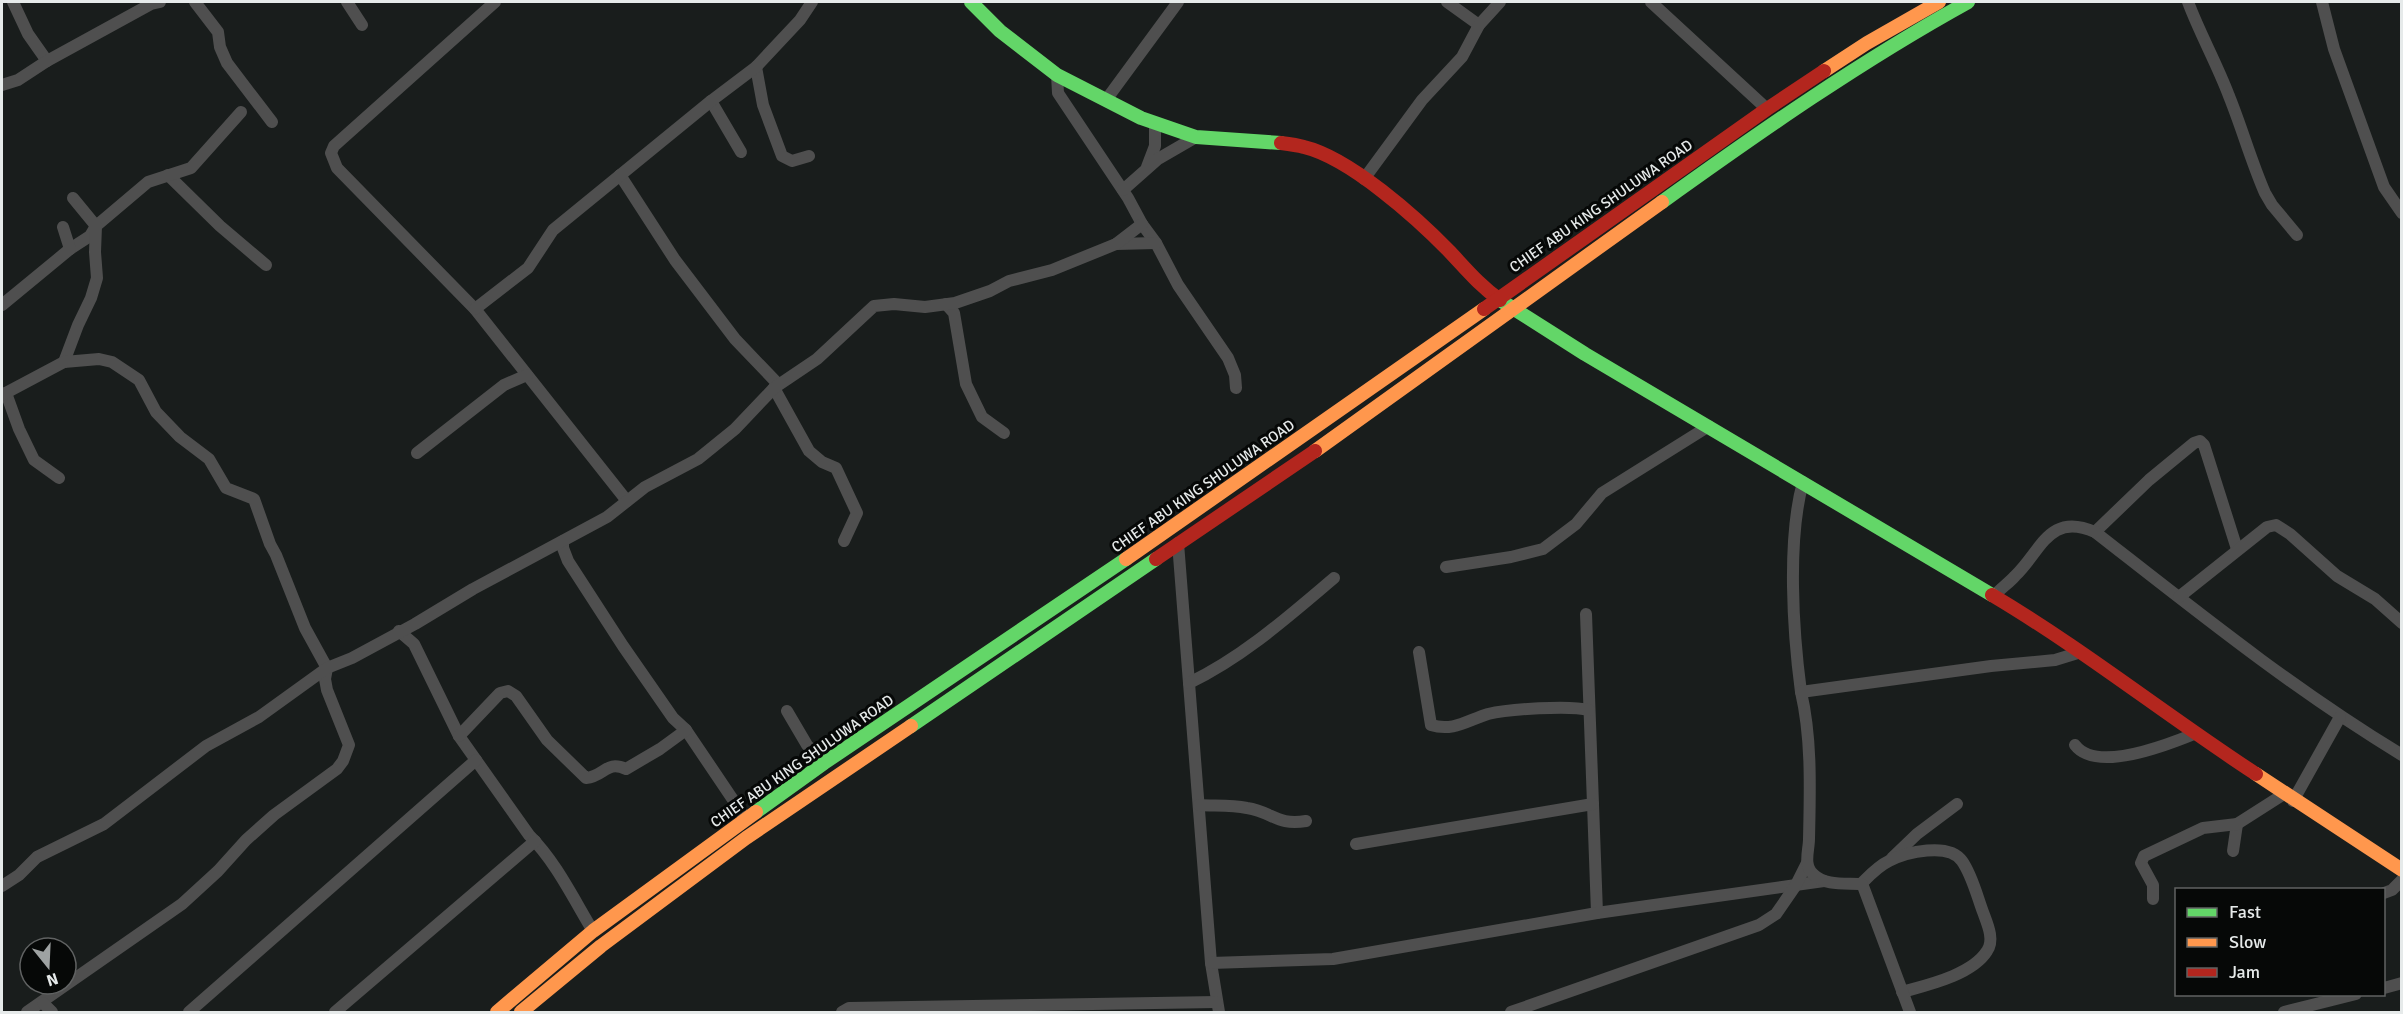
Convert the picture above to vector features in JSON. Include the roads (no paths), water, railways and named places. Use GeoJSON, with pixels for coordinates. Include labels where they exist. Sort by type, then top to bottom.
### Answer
{"type":"FeatureCollection","features":[{"type":"Feature","properties":{"kind":"street"},"geometry":{"type":"LineString","coordinates":[[13,2],[28,34],[47,62]]}},
{"type":"Feature","properties":{"kind":"street"},"geometry":{"type":"LineString","coordinates":[[2,86],[18,80],[152,4],[160,2]]}},
{"type":"Feature","properties":{"kind":"street"},"geometry":{"type":"LineString","coordinates":[[195,2],[218,32],[220,47],[227,63],[272,122]]}},
{"type":"Feature","properties":{"kind":"street"},"geometry":{"type":"LineString","coordinates":[[347,2],[363,25]]}},
{"type":"Feature","properties":{"kind":"street"},"geometry":{"type":"LineString","coordinates":[[495,2],[334,146],[331,153],[336,168],[476,309],[627,501]]}},
{"type":"Feature","properties":{"kind":"street"},"geometry":{"type":"LineString","coordinates":[[476,309],[528,268],[553,230],[756,67],[800,20],[812,2]]}},
{"type":"Feature","properties":{"kind":"street"},"geometry":{"type":"LineString","coordinates":[[971,2],[1000,31],[1057,75],[1155,123],[1196,137],[1274,142],[1306,147],[1331,158],[1407,211],[1482,287],[1499,299],[1585,354],[1995,595],[2081,652],[2194,734],[2402,870]]}},
{"type":"Feature","properties":{"kind":"street"},"geometry":{"type":"LineString","coordinates":[[1106,100],[1178,2]]}},
{"type":"Feature","properties":{"kind":"street"},"geometry":{"type":"LineString","coordinates":[[1447,2],[1479,26]]}},
{"type":"Feature","properties":{"kind":"street"},"geometry":{"type":"LineString","coordinates":[[1364,179],[1422,100],[1462,57],[1479,26],[1500,2]]}},
{"type":"Feature","properties":{"kind":"street"},"geometry":{"type":"LineString","coordinates":[[1651,2],[1767,109]]}},
{"type":"Feature","properties":{"kind":"street","name":"CHIEF ABU KING SHULUWA ROAD"},"geometry":{"type":"LineString","coordinates":[[497,1012],[593,931],[824,763],[1205,506],[1767,109],[1867,43],[1940,2]]}},
{"type":"Feature","properties":{"kind":"street"},"geometry":{"type":"LineString","coordinates":[[521,1012],[601,946],[746,837],[1314,451],[1788,112],[1913,32],[1968,2]]}},
{"type":"Feature","properties":{"kind":"street"},"geometry":{"type":"LineString","coordinates":[[2188,2],[2229,96],[2265,193],[2272,206],[2297,235]]}},
{"type":"Feature","properties":{"kind":"street"},"geometry":{"type":"LineString","coordinates":[[2322,2],[2334,49],[2384,187],[2402,213]]}},
{"type":"Feature","properties":{"kind":"street"},"geometry":{"type":"LineString","coordinates":[[756,67],[763,105],[782,156],[792,161],[809,156]]}},
{"type":"Feature","properties":{"kind":"street"},"geometry":{"type":"LineString","coordinates":[[1057,75],[1058,93],[1123,190],[1142,224],[1156,243],[1178,285],[1228,358],[1235,375],[1236,388]]}},
{"type":"Feature","properties":{"kind":"street"},"geometry":{"type":"LineString","coordinates":[[711,101],[741,152]]}},
{"type":"Feature","properties":{"kind":"street"},"geometry":{"type":"LineString","coordinates":[[2,304],[70,249],[90,236],[96,226],[148,182],[191,168],[241,112]]}},
{"type":"Feature","properties":{"kind":"street"},"geometry":{"type":"LineString","coordinates":[[1147,168],[1155,146],[1155,123]]}},
{"type":"Feature","properties":{"kind":"street"},"geometry":{"type":"LineString","coordinates":[[1123,190],[1147,168],[1196,137]]}},
{"type":"Feature","properties":{"kind":"street"},"geometry":{"type":"LineString","coordinates":[[168,175],[220,226],[266,265]]}},
{"type":"Feature","properties":{"kind":"street"},"geometry":{"type":"LineString","coordinates":[[620,175],[675,260],[735,339],[776,386],[808,451],[822,462],[836,468],[841,476],[856,513],[844,541]]}},
{"type":"Feature","properties":{"kind":"street"},"geometry":{"type":"LineString","coordinates":[[64,362],[97,278],[96,226],[73,198]]}},
{"type":"Feature","properties":{"kind":"street"},"geometry":{"type":"LineString","coordinates":[[2,886],[19,875],[37,857],[104,824],[206,746],[259,717],[327,668],[415,624],[473,589],[606,517],[645,487],[698,459],[735,429],[776,386],[817,359],[874,306],[894,304],[925,307],[953,306],[1009,281],[1052,270],[1116,244],[1142,224]]}},
{"type":"Feature","properties":{"kind":"street"},"geometry":{"type":"LineString","coordinates":[[63,227],[70,249]]}},
{"type":"Feature","properties":{"kind":"street"},"geometry":{"type":"LineString","coordinates":[[1116,244],[1156,243]]}},
{"type":"Feature","properties":{"kind":"street"},"geometry":{"type":"LineString","coordinates":[[953,306],[966,384],[982,417],[1004,433]]}},
{"type":"Feature","properties":{"kind":"street"},"geometry":{"type":"LineString","coordinates":[[27,1012],[182,904],[274,814],[337,769],[349,745],[327,690],[325,679],[327,668],[305,628],[254,499],[226,488],[209,459],[180,437],[156,412],[139,380],[112,362],[99,359],[64,362],[3,394],[34,460],[59,478]]}},
{"type":"Feature","properties":{"kind":"street"},"geometry":{"type":"LineString","coordinates":[[417,453],[504,385],[527,375]]}},
{"type":"Feature","properties":{"kind":"street"},"geometry":{"type":"LineString","coordinates":[[1446,567],[1529,554],[1543,549],[1576,524],[1602,493],[1709,426]]}},
{"type":"Feature","properties":{"kind":"street"},"geometry":{"type":"LineString","coordinates":[[2095,532],[2149,480],[2194,443],[2200,441],[2204,445],[2237,549]]}},
{"type":"Feature","properties":{"kind":"street"},"geometry":{"type":"LineString","coordinates":[[1803,482],[1796,514],[1794,576],[1801,692],[1806,723],[1809,788],[1808,863],[1813,874],[1824,881]]}},
{"type":"Feature","properties":{"kind":"street"},"geometry":{"type":"LineString","coordinates":[[1995,595],[2017,575],[2050,534],[2076,525],[2095,532],[2266,665],[2340,717],[2401,753]]}},
{"type":"Feature","properties":{"kind":"street"},"geometry":{"type":"LineString","coordinates":[[2179,597],[2266,527],[2276,525],[2337,576],[2375,599],[2402,623]]}},
{"type":"Feature","properties":{"kind":"street"},"geometry":{"type":"LineString","coordinates":[[564,540],[563,548],[568,561],[623,646],[673,718],[686,730],[746,819]]}},
{"type":"Feature","properties":{"kind":"street"},"geometry":{"type":"LineString","coordinates":[[842,1012],[849,1008],[1218,1007],[1211,963],[1178,543]]}},
{"type":"Feature","properties":{"kind":"street"},"geometry":{"type":"LineString","coordinates":[[1189,683],[1210,673],[1265,636],[1334,578]]}},
{"type":"Feature","properties":{"kind":"street"},"geometry":{"type":"LineString","coordinates":[[1586,614],[1598,913]]}},
{"type":"Feature","properties":{"kind":"street"},"geometry":{"type":"LineString","coordinates":[[414,644],[415,624]]}},
{"type":"Feature","properties":{"kind":"street"},"geometry":{"type":"LineString","coordinates":[[399,631],[414,644],[459,736],[560,874],[593,931]]}},
{"type":"Feature","properties":{"kind":"street"},"geometry":{"type":"LineString","coordinates":[[988,652],[996,667]]}},
{"type":"Feature","properties":{"kind":"street"},"geometry":{"type":"LineString","coordinates":[[1419,652],[1431,725],[1455,727],[1488,714],[1503,712],[1570,706],[1589,710]]}},
{"type":"Feature","properties":{"kind":"street"},"geometry":{"type":"LineString","coordinates":[[1801,692],[1991,666],[2055,660],[2081,652]]}},
{"type":"Feature","properties":{"kind":"street"},"geometry":{"type":"LineString","coordinates":[[459,736],[500,693],[508,691],[516,696],[547,740],[586,778],[595,777],[609,766],[617,765],[626,769],[686,730]]}},
{"type":"Feature","properties":{"kind":"street"},"geometry":{"type":"LineString","coordinates":[[787,711],[807,745],[824,763]]}},
{"type":"Feature","properties":{"kind":"street"},"geometry":{"type":"LineString","coordinates":[[2153,899],[2153,885],[2141,863],[2144,856],[2203,828],[2237,824],[2289,798],[2340,717]]}},
{"type":"Feature","properties":{"kind":"street"},"geometry":{"type":"LineString","coordinates":[[2075,745],[2088,755],[2114,758],[2178,741],[2194,734]]}},
{"type":"Feature","properties":{"kind":"street"},"geometry":{"type":"LineString","coordinates":[[189,1012],[476,760]]}},
{"type":"Feature","properties":{"kind":"street"},"geometry":{"type":"LineString","coordinates":[[1356,844],[1593,804]]}},
{"type":"Feature","properties":{"kind":"street"},"geometry":{"type":"LineString","coordinates":[[1211,963],[1333,959],[1598,913],[1824,881],[1861,884],[1917,834],[1957,804]]}},
{"type":"Feature","properties":{"kind":"street"},"geometry":{"type":"LineString","coordinates":[[1199,805],[1246,808],[1288,823],[1306,820]]}},
{"type":"Feature","properties":{"kind":"street"},"geometry":{"type":"LineString","coordinates":[[2233,850],[2237,824]]}},
{"type":"Feature","properties":{"kind":"street"},"geometry":{"type":"LineString","coordinates":[[335,1012],[535,841]]}},
{"type":"Feature","properties":{"kind":"street"},"geometry":{"type":"LineString","coordinates":[[1889,860],[1927,850],[1942,851],[1961,859],[1990,937],[1988,951],[1967,969],[1957,975],[1902,992]]}},
{"type":"Feature","properties":{"kind":"street"},"geometry":{"type":"LineString","coordinates":[[1511,1012],[1745,931],[1776,914],[1808,863]]}},
{"type":"Feature","properties":{"kind":"street"},"geometry":{"type":"LineString","coordinates":[[2385,892],[2397,886],[2402,880]]}},
{"type":"Feature","properties":{"kind":"street"},"geometry":{"type":"LineString","coordinates":[[1861,884],[1872,906],[1910,1012]]}},
{"type":"Feature","properties":{"kind":"street"},"geometry":{"type":"LineString","coordinates":[[2385,988],[2402,983]]}},
{"type":"Feature","properties":{"kind":"street"},"geometry":{"type":"LineString","coordinates":[[2284,1012],[2348,996]]}},
{"type":"Feature","properties":{"kind":"street"},"geometry":{"type":"LineString","coordinates":[[43,1003],[52,1012]]}}]}
